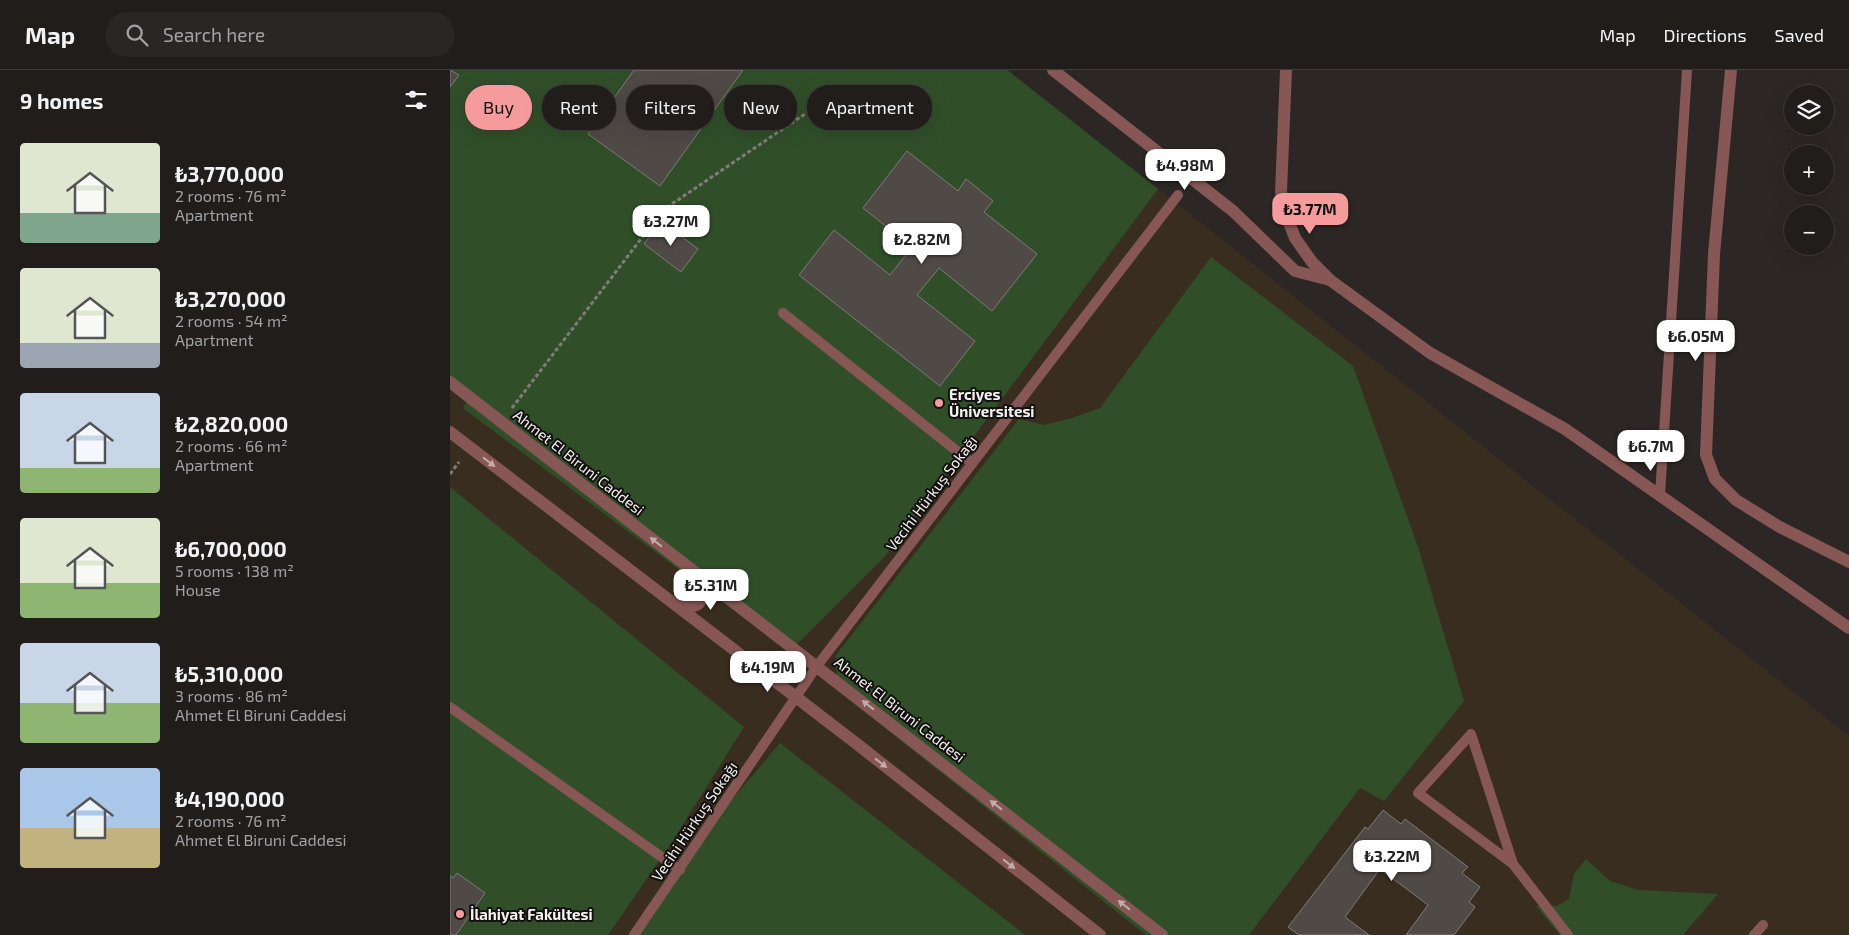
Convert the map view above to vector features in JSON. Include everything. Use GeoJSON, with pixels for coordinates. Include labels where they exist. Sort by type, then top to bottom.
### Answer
{"type":"FeatureCollection","features":[{"type":"Feature","properties":{"kind":"street"},"geometry":{"type":"LineString","coordinates":[[1053,70],[1233,211],[1295,270],[1330,280]]}},
{"type":"Feature","properties":{"kind":"street"},"geometry":{"type":"LineString","coordinates":[[1286,70],[1281,192],[1286,215],[1295,238],[1312,262],[1330,280],[1430,353],[1565,429],[1849,628]]}},
{"type":"Feature","properties":{"kind":"street"},"geometry":{"type":"LineString","coordinates":[[1731,70],[1714,254],[1706,455],[1715,479],[1736,500],[1778,526],[1849,562]]}},
{"type":"Feature","properties":{"kind":"street","name":"Ahmet El Biruni Caddesi"},"geometry":{"type":"LineString","coordinates":[[450,382],[1162,935]]}},
{"type":"Feature","properties":{"kind":"street"},"geometry":{"type":"LineString","coordinates":[[450,432],[796,697],[1100,935]]}},
{"type":"Feature","properties":{"kind":"street"},"geometry":{"type":"LineString","coordinates":[[674,603],[685,607],[695,606],[701,602],[704,594],[698,575]]}},
{"type":"Feature","properties":{"kind":"lane"},"geometry":{"type":"LineString","coordinates":[[1660,495],[1687,70]]}},
{"type":"Feature","properties":{"kind":"lane","name":"Vecihi Hürkuş Sokağı"},"geometry":{"type":"LineString","coordinates":[[634,935],[817,666],[1178,196]]}},
{"type":"Feature","properties":{"kind":"lane"},"geometry":{"type":"LineString","coordinates":[[783,313],[972,463]]}},
{"type":"Feature","properties":{"kind":"lane"},"geometry":{"type":"LineString","coordinates":[[450,707],[680,870]]}},
{"type":"Feature","properties":{"kind":"lane"},"geometry":{"type":"LineString","coordinates":[[1512,864],[1471,734],[1418,793],[1512,864],[1568,935]]}},
{"type":"Feature","properties":{"kind":"lane"},"geometry":{"type":"LineString","coordinates":[[1754,935],[1763,925]]}},
{"type":"Feature","properties":{"kind":"path"},"geometry":{"type":"LineString","coordinates":[[501,422],[663,210],[807,113]]}},
{"type":"Feature","properties":{"kind":"shaded area","name":"Erciyes Üniversitesi"},"geometry":{"type":"Polygon","coordinates":[[[450,70],[1008,70],[1849,736],[1849,935],[450,935],[450,70]]]}},
{"type":"Feature","properties":{"kind":"green space"},"geometry":{"type":"Polygon","coordinates":[[[450,70],[1007,70],[1158,189],[885,556],[797,644],[777,643],[463,408],[471,395],[450,380],[450,70]]]}},
{"type":"Feature","properties":{"kind":"green space"},"geometry":{"type":"Polygon","coordinates":[[[1211,257],[1353,366],[1418,547],[1464,701],[1384,801],[1360,788],[1249,935],[1146,935],[837,690],[836,655],[1019,419],[1044,425],[1100,408],[1211,257]]]}},
{"type":"Feature","properties":{"kind":"green space"},"geometry":{"type":"Polygon","coordinates":[[[450,487],[744,727],[672,842],[608,935],[450,935],[450,487]]]}},
{"type":"Feature","properties":{"kind":"green space"},"geometry":{"type":"Polygon","coordinates":[[[780,743],[1025,935],[638,935],[730,802],[780,743]]]}},
{"type":"Feature","properties":{"kind":"green space"},"geometry":{"type":"Polygon","coordinates":[[[1586,859],[1610,881],[1638,890],[1718,894],[1683,935],[1560,935],[1536,906],[1557,906],[1569,899],[1574,874],[1586,859]]]}},
{"type":"Feature","properties":{"kind":"building"},"geometry":{"type":"Polygon","coordinates":[[[450,70],[459,75],[450,87],[450,70]]]}},
{"type":"Feature","properties":{"kind":"building"},"geometry":{"type":"Polygon","coordinates":[[[634,70],[743,70],[732,85],[724,85],[724,97],[714,111],[714,85],[626,85],[626,130],[700,130],[660,186],[588,134],[591,130],[616,130],[616,95],[634,70]]]}},
{"type":"Feature","properties":{"kind":"building"},"geometry":{"type":"Polygon","coordinates":[[[907,151],[958,191],[966,179],[993,201],[984,212],[1037,254],[992,311],[939,268],[917,295],[975,341],[940,386],[799,275],[834,230],[890,275],[912,247],[863,208],[907,151]]]}},
{"type":"Feature","properties":{"kind":"building"},"geometry":{"type":"Polygon","coordinates":[[[661,221],[698,249],[681,272],[644,244],[661,221]]]}},
{"type":"Feature","properties":{"kind":"building"},"geometry":{"type":"Polygon","coordinates":[[[1383,810],[1401,824],[1405,819],[1468,867],[1462,873],[1480,887],[1469,902],[1475,907],[1454,935],[1406,935],[1428,905],[1380,869],[1345,917],[1369,935],[1299,935],[1288,927],[1365,827],[1368,829],[1383,810]]]}},
{"type":"Feature","properties":{"kind":"building","name":"İlahiyat Fakültesi"},"geometry":{"type":"Polygon","coordinates":[[[457,873],[485,893],[456,935],[450,935],[450,876],[453,878],[457,873]]]}},
{"type":"Feature","properties":{"kind":"place","name":"Erciyes Üniversitesi"},"geometry":{"type":"Point","coordinates":[939,403]}},
{"type":"Feature","properties":{"kind":"place","name":"İlahiyat Fakültesi"},"geometry":{"type":"Point","coordinates":[460,914]}}]}
